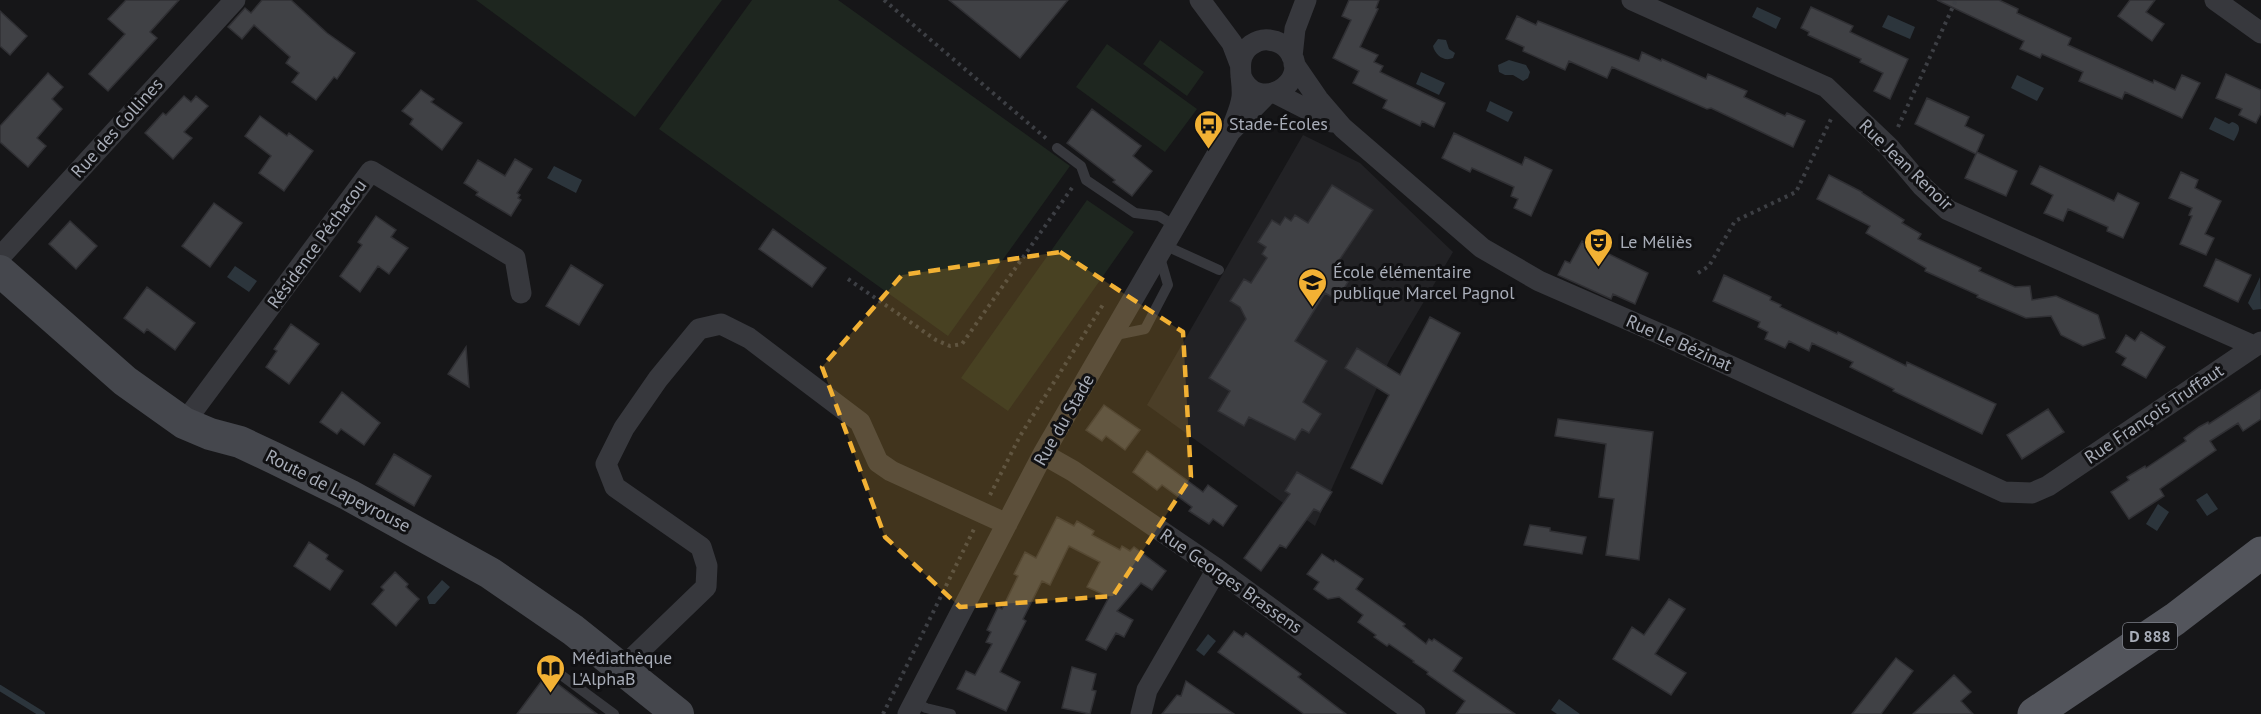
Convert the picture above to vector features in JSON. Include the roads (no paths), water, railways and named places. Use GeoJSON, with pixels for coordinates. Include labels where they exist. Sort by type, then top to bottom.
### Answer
{"type":"FeatureCollection","features":[{"type":"Feature","properties":{"kind":"main road","name":"D 888"},"geometry":{"type":"LineString","coordinates":[[2034,714],[2175,619],[2261,553]]}},
{"type":"Feature","properties":{"kind":"street","name":"Rue des Collines"},"geometry":{"type":"LineString","coordinates":[[0,256],[235,0]]}},
{"type":"Feature","properties":{"kind":"street"},"geometry":{"type":"LineString","coordinates":[[1201,0],[1260,41],[1281,43],[1293,60]]}},
{"type":"Feature","properties":{"kind":"street"},"geometry":{"type":"LineString","coordinates":[[1201,0],[1232,43],[1240,70],[1249,88],[1257,93],[1271,94],[1283,89],[1293,75],[1295,29],[1304,0]]}},
{"type":"Feature","properties":{"kind":"street"},"geometry":{"type":"LineString","coordinates":[[1240,70],[1248,48],[1284,23],[1304,0]]}},
{"type":"Feature","properties":{"kind":"street","name":"Rue Jean Renoir"},"geometry":{"type":"LineString","coordinates":[[1632,0],[1826,87],[1889,147],[1922,186],[1948,210],[2258,344]]}},
{"type":"Feature","properties":{"kind":"street"},"geometry":{"type":"LineString","coordinates":[[2215,0],[2261,33]]}},
{"type":"Feature","properties":{"kind":"street","name":"Rue Le Bézinat"},"geometry":{"type":"LineString","coordinates":[[1293,60],[1318,99],[1343,128],[1482,248],[1539,281],[1674,340],[2004,492],[2032,493],[2048,486]]}},
{"type":"Feature","properties":{"kind":"street","name":"Rue du Stade"},"geometry":{"type":"LineString","coordinates":[[911,708],[1043,454],[1230,132],[1242,98],[1240,70]]}},
{"type":"Feature","properties":{"kind":"street","name":"Rue du Stade"},"geometry":{"type":"LineString","coordinates":[[1230,132],[1271,94]]}},
{"type":"Feature","properties":{"kind":"street","name":"Rue Le Bézinat"},"geometry":{"type":"LineString","coordinates":[[1271,94],[1343,128]]}},
{"type":"Feature","properties":{"kind":"street","name":"Résidence Péchacou"},"geometry":{"type":"LineString","coordinates":[[184,423],[371,171],[515,258],[521,293]]}},
{"type":"Feature","properties":{"kind":"street","name":"Route de Lapeyrouse"},"geometry":{"type":"LineString","coordinates":[[0,271],[125,381],[184,423],[210,434],[240,442],[324,482],[490,573],[573,630],[622,668],[670,711]]}},
{"type":"Feature","properties":{"kind":"street"},"geometry":{"type":"LineString","coordinates":[[622,668],[706,587],[707,566],[701,548],[615,487],[606,464],[624,428],[651,388],[699,329],[721,324],[749,338],[860,422],[878,462],[891,471],[1007,524]]}},
{"type":"Feature","properties":{"kind":"street","name":"Rue François Truffaut"},"geometry":{"type":"LineString","coordinates":[[2048,486],[2258,344]]}},
{"type":"Feature","properties":{"kind":"street","name":"Rue Georges Brassens"},"geometry":{"type":"LineString","coordinates":[[1043,454],[1072,471],[1217,569],[1415,714]]}},
{"type":"Feature","properties":{"kind":"street"},"geometry":{"type":"LineString","coordinates":[[1141,714],[1147,690],[1217,569]]}},
{"type":"Feature","properties":{"kind":"lane"},"geometry":{"type":"LineString","coordinates":[[1057,148],[1081,166],[1086,180],[1135,213],[1159,216],[1176,226]]}},
{"type":"Feature","properties":{"kind":"lane"},"geometry":{"type":"LineString","coordinates":[[1162,249],[1219,270]]}},
{"type":"Feature","properties":{"kind":"lane"},"geometry":{"type":"LineString","coordinates":[[553,669],[614,714]]}},
{"type":"Feature","properties":{"kind":"lane"},"geometry":{"type":"LineString","coordinates":[[911,708],[926,708],[951,714]]}},
{"type":"Feature","properties":{"kind":"waterway"},"geometry":{"type":"LineString","coordinates":[[0,688],[42,714]]}},
{"type":"Feature","properties":{"kind":"place","name":"Stade-Écoles"},"geometry":{"type":"Point","coordinates":[1208,150]}},
{"type":"Feature","properties":{"kind":"place","name":"Le Méliès"},"geometry":{"type":"Point","coordinates":[1599,268]}},
{"type":"Feature","properties":{"kind":"place","name":"École élémentaire publique Marcel Pagnol"},"geometry":{"type":"Point","coordinates":[1312,308]}},
{"type":"Feature","properties":{"kind":"place","name":"Médiathèque L'AlphaB"},"geometry":{"type":"Point","coordinates":[551,694]}}]}
